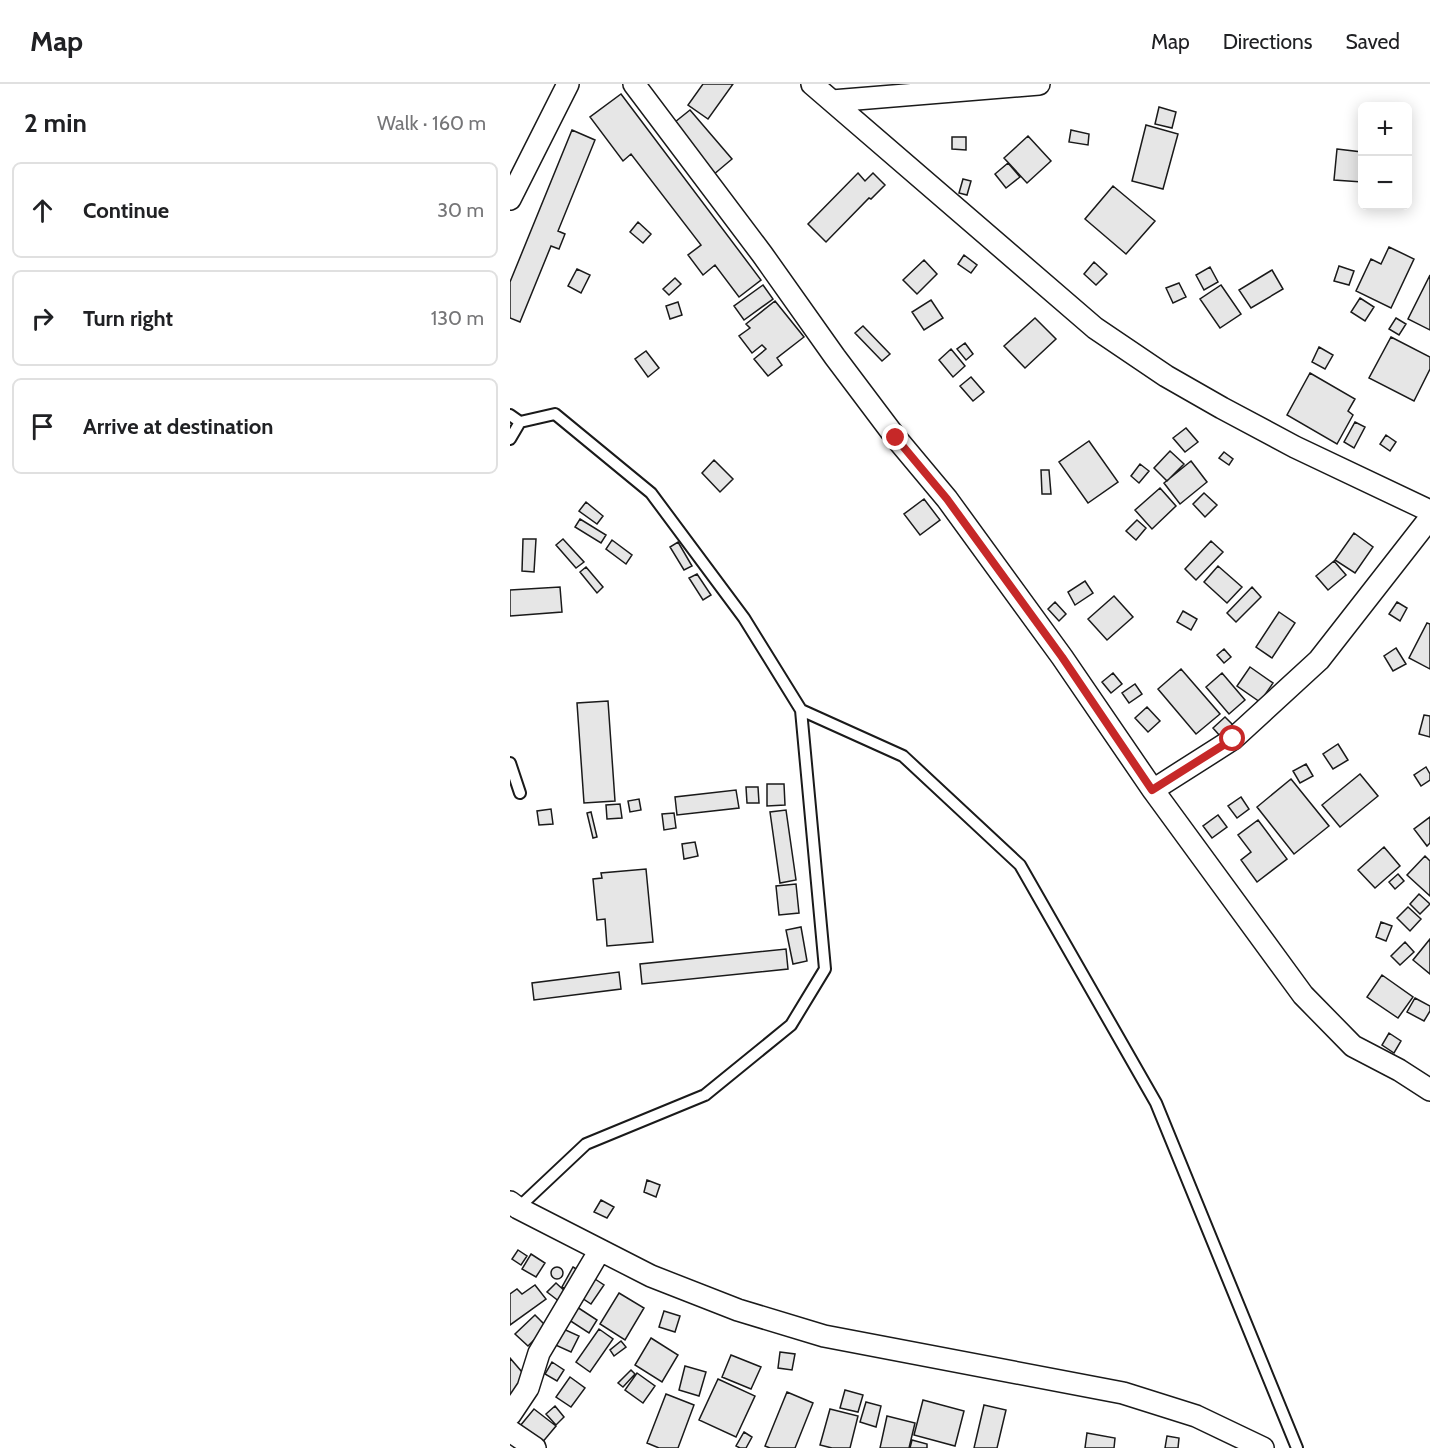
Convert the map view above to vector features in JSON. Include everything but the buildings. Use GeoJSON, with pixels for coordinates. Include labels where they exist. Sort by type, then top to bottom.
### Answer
{"type":"FeatureCollection","features":[{"type":"Feature","properties":{"kind":"street"},"geometry":{"type":"LineString","coordinates":[[510,200],[568,84]]}},
{"type":"Feature","properties":{"kind":"street"},"geometry":{"type":"LineString","coordinates":[[634,84],[896,438],[954,508],[1062,657],[1152,790],[1303,995],[1353,1046],[1427,1079]]}},
{"type":"Feature","properties":{"kind":"street"},"geometry":{"type":"LineString","coordinates":[[812,84],[1095,328],[1166,376],[1222,408],[1295,447],[1430,511]]}},
{"type":"Feature","properties":{"kind":"street"},"geometry":{"type":"LineString","coordinates":[[832,101],[1039,84]]}},
{"type":"Feature","properties":{"kind":"street"},"geometry":{"type":"LineString","coordinates":[[1152,790],[1233,739],[1320,660],[1430,518]]}},
{"type":"Feature","properties":{"kind":"street"},"geometry":{"type":"LineString","coordinates":[[513,1208],[651,1276],[738,1310],[824,1336],[1123,1393],[1196,1416],[1263,1448]]}},
{"type":"Feature","properties":{"kind":"street"},"geometry":{"type":"LineString","coordinates":[[510,1415],[528,1388],[539,1353],[600,1250]]}},
{"type":"Feature","properties":{"kind":"street"},"geometry":{"type":"LineString","coordinates":[[510,1431],[535,1448]]}},
{"type":"Feature","properties":{"kind":"lane"},"geometry":{"type":"LineString","coordinates":[[510,439],[520,422],[555,414],[651,493],[744,618],[801,710],[825,969],[791,1025],[705,1095],[586,1144],[513,1208]]}},
{"type":"Feature","properties":{"kind":"lane"},"geometry":{"type":"LineString","coordinates":[[510,415],[520,422]]}},
{"type":"Feature","properties":{"kind":"lane"},"geometry":{"type":"LineString","coordinates":[[801,710],[903,756],[1020,865],[1156,1103],[1297,1448]]}},
{"type":"Feature","properties":{"kind":"lane"},"geometry":{"type":"LineString","coordinates":[[510,763],[520,793]]}},
{"type":"Feature","properties":{"kind":"route"},"geometry":{"type":"LineString","coordinates":[[896,438],[947,499],[1062,657],[1152,790],[1233,739]]}}]}
